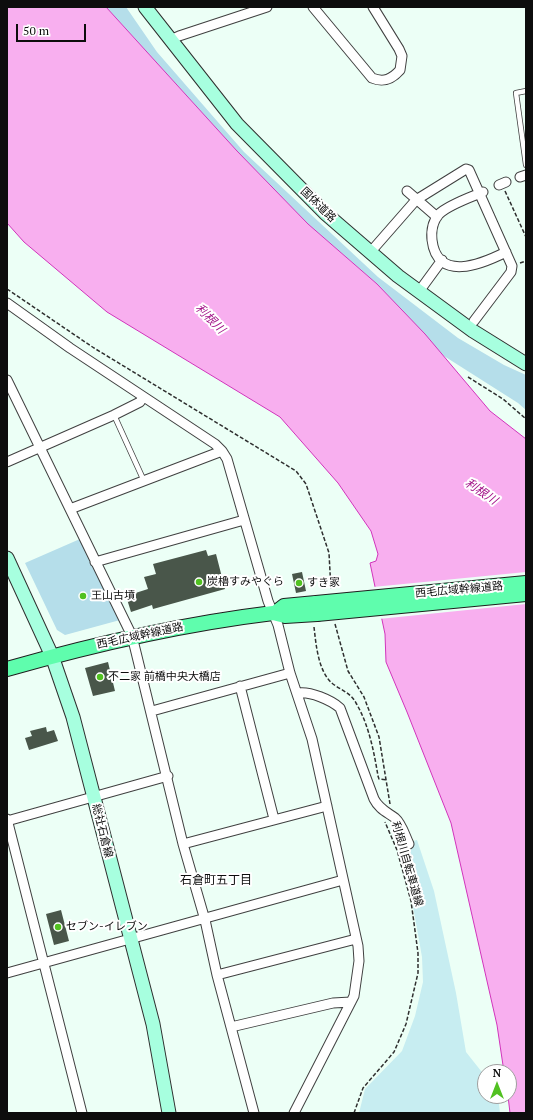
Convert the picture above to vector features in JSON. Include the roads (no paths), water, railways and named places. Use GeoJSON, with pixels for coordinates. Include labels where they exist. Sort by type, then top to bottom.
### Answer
{"type":"FeatureCollection","features":[{"type":"Feature","properties":{"kind":"main road","name":"国体道路"},"geometry":{"type":"LineString","coordinates":[[146,7],[170,40],[237,124],[324,213],[398,276],[473,331],[526,364]]}},
{"type":"Feature","properties":{"kind":"main road","name":"総社石倉線"},"geometry":{"type":"LineString","coordinates":[[7,558],[52,656],[73,717],[153,1024],[169,1113]]}},
{"type":"Feature","properties":{"kind":"main road","name":"西毛広域幹線道路"},"geometry":{"type":"LineString","coordinates":[[317,609],[526,583]]}},
{"type":"Feature","properties":{"kind":"main road","name":"西毛広域幹線道路"},"geometry":{"type":"LineString","coordinates":[[7,669],[132,636],[216,620],[274,613],[284,606],[317,609],[526,594]]}},
{"type":"Feature","properties":{"kind":"street"},"geometry":{"type":"LineString","coordinates":[[170,40],[267,7]]}},
{"type":"Feature","properties":{"kind":"street"},"geometry":{"type":"LineString","coordinates":[[313,7],[372,78],[378,81],[387,80],[400,70],[402,56],[373,7]]}},
{"type":"Feature","properties":{"kind":"street"},"geometry":{"type":"LineString","coordinates":[[374,248],[416,200],[466,169],[469,170],[481,193],[512,266],[511,272],[474,321]]}},
{"type":"Feature","properties":{"kind":"street"},"geometry":{"type":"LineString","coordinates":[[407,191],[437,217]]}},
{"type":"Feature","properties":{"kind":"street"},"geometry":{"type":"LineString","coordinates":[[481,193],[446,209],[437,217],[433,226],[433,244],[435,252],[442,260],[453,266],[472,266],[506,252]]}},
{"type":"Feature","properties":{"kind":"street"},"geometry":{"type":"LineString","coordinates":[[423,286],[442,260]]}},
{"type":"Feature","properties":{"kind":"street"},"geometry":{"type":"LineString","coordinates":[[7,303],[142,397],[215,444],[227,459],[244,520],[274,613],[290,673],[298,693],[312,739],[356,940],[358,961],[355,988],[351,1002],[294,1113]]}},
{"type":"Feature","properties":{"kind":"street"},"geometry":{"type":"LineString","coordinates":[[7,380],[132,636],[168,776],[183,844],[205,920],[217,975],[254,1113]]}},
{"type":"Feature","properties":{"kind":"street"},"geometry":{"type":"LineString","coordinates":[[7,462],[114,415],[140,402],[142,397]]}},
{"type":"Feature","properties":{"kind":"street"},"geometry":{"type":"LineString","coordinates":[[70,509],[222,451]]}},
{"type":"Feature","properties":{"kind":"street"},"geometry":{"type":"LineString","coordinates":[[95,562],[244,520]]}},
{"type":"Feature","properties":{"kind":"street"},"geometry":{"type":"LineString","coordinates":[[152,711],[290,673]]}},
{"type":"Feature","properties":{"kind":"street"},"geometry":{"type":"LineString","coordinates":[[240,686],[274,819]]}},
{"type":"Feature","properties":{"kind":"street"},"geometry":{"type":"LineString","coordinates":[[298,693],[314,696],[330,702],[340,708],[374,799],[378,806],[394,818],[400,825],[410,844]]}},
{"type":"Feature","properties":{"kind":"street"},"geometry":{"type":"LineString","coordinates":[[82,1113],[7,820],[168,776]]}},
{"type":"Feature","properties":{"kind":"street"},"geometry":{"type":"LineString","coordinates":[[183,844],[327,806]]}},
{"type":"Feature","properties":{"kind":"street"},"geometry":{"type":"LineString","coordinates":[[7,974],[205,920],[343,880]]}},
{"type":"Feature","properties":{"kind":"street"},"geometry":{"type":"LineString","coordinates":[[217,975],[356,940]]}},
{"type":"Feature","properties":{"kind":"street"},"geometry":{"type":"LineString","coordinates":[[231,1027],[333,1003],[351,1002]]}},
{"type":"Feature","properties":{"kind":"lane"},"geometry":{"type":"LineString","coordinates":[[526,91],[516,93],[526,165]]}},
{"type":"Feature","properties":{"kind":"lane"},"geometry":{"type":"LineString","coordinates":[[114,415],[144,481]]}},
{"type":"Feature","properties":{"kind":"water","name":"利根川"},"geometry":{"type":"Polygon","coordinates":[[[7,7],[106,7],[237,151],[308,224],[377,284],[425,334],[490,411],[526,439],[526,1113],[510,1113],[509,1104],[517,1104],[517,1064],[503,1064],[497,1025],[451,823],[386,662],[385,634],[370,563],[376,561],[378,554],[371,531],[338,483],[280,417],[107,312],[24,242],[7,223],[7,7]]]}},
{"type":"Feature","properties":{"kind":"place","name":"炭櫓すみやぐら"},"geometry":{"type":"Point","coordinates":[199,582]}},
{"type":"Feature","properties":{"kind":"place","name":"すき家"},"geometry":{"type":"Point","coordinates":[299,583]}},
{"type":"Feature","properties":{"kind":"place","name":"王山古墳"},"geometry":{"type":"Point","coordinates":[83,596]}},
{"type":"Feature","properties":{"kind":"place","name":"不二家 前橋中央大橋店"},"geometry":{"type":"Point","coordinates":[100,677]}},
{"type":"Feature","properties":{"kind":"place","name":"セブン-イレブン"},"geometry":{"type":"Point","coordinates":[58,927]}},
{"type":"Feature","properties":{"kind":"district","name":"石倉町五丁目"},"geometry":{"type":"Point","coordinates":[216,881]}}]}
